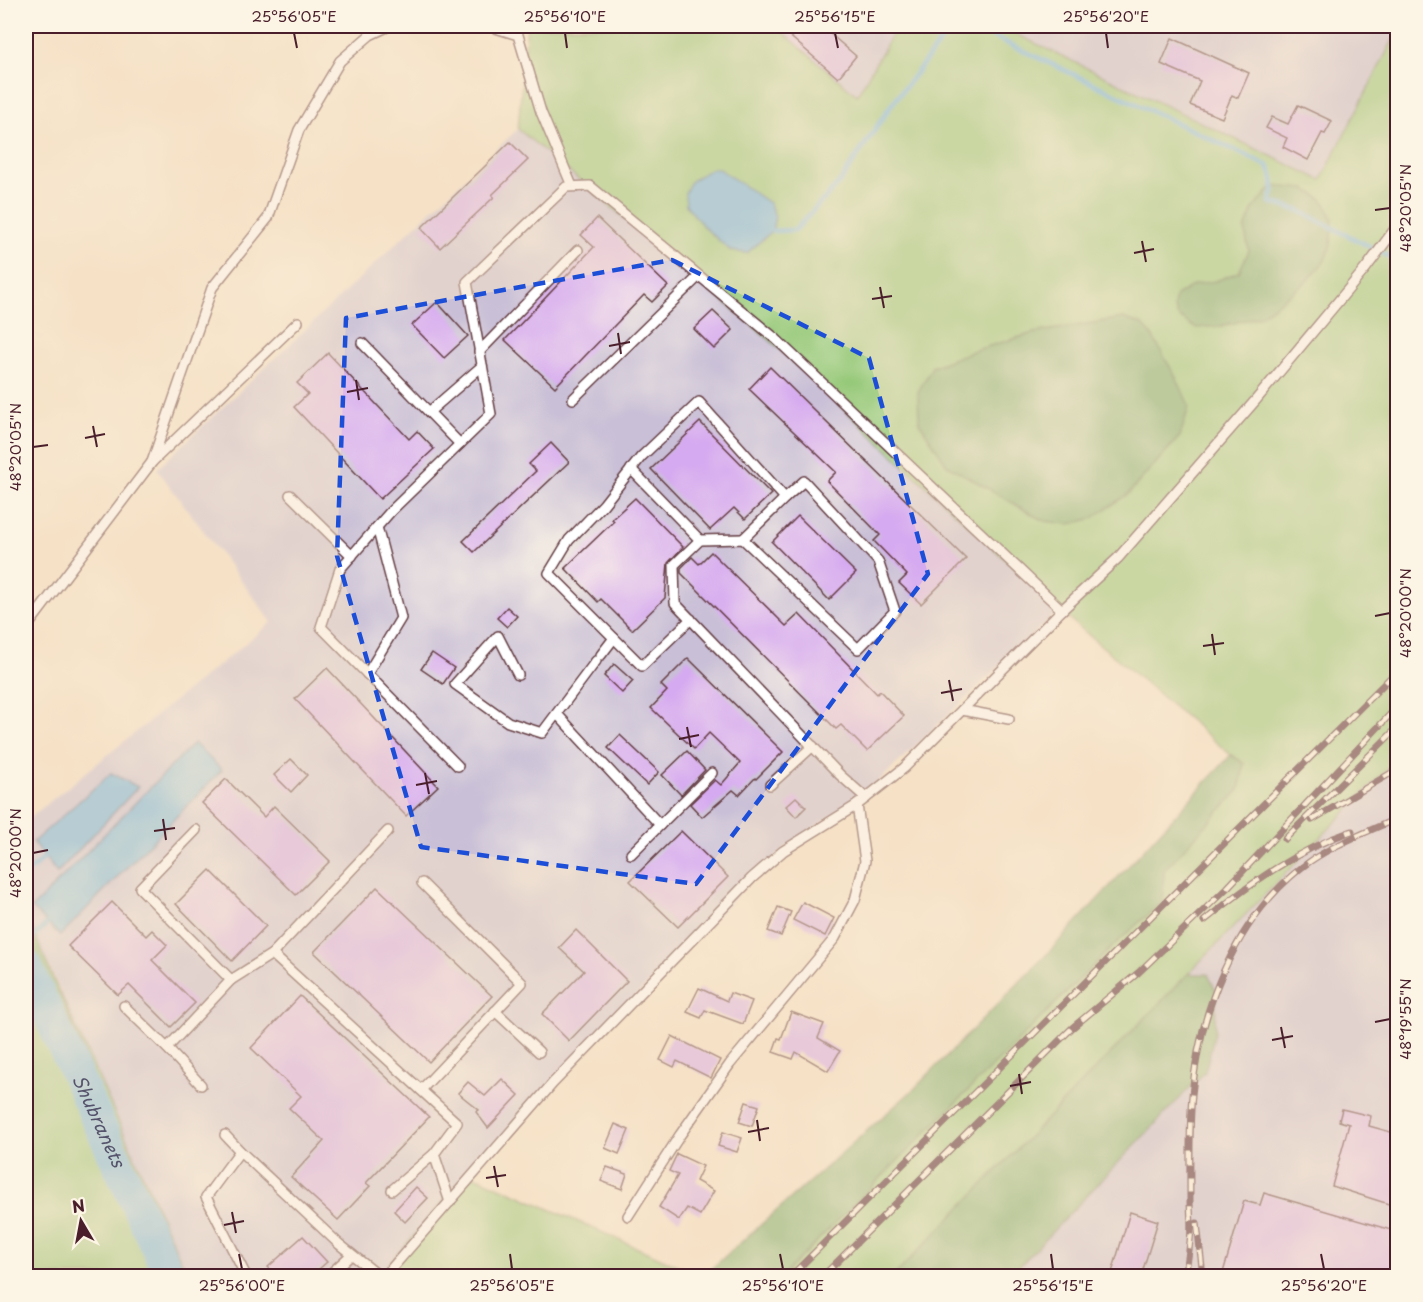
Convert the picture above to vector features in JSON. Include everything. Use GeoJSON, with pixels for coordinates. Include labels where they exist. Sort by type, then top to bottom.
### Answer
{"type":"FeatureCollection","features":[{"type":"Feature","properties":{"kind":"lane"},"geometry":{"type":"LineString","coordinates":[[152,462],[212,288],[268,218],[299,130],[340,61],[370,35],[389,26]]}},
{"type":"Feature","properties":{"kind":"lane"},"geometry":{"type":"LineString","coordinates":[[489,26],[518,35],[541,112],[572,186]]}},
{"type":"Feature","properties":{"kind":"lane"},"geometry":{"type":"LineString","coordinates":[[458,766],[321,627],[340,569],[377,527],[491,414],[466,282],[566,187],[590,186],[776,339],[1062,610]]}},
{"type":"Feature","properties":{"kind":"lane"},"geometry":{"type":"LineString","coordinates":[[385,1276],[553,1083],[752,878],[783,851],[857,805],[904,768],[1062,610],[1118,558],[1366,268],[1398,225]]}},
{"type":"Feature","properties":{"kind":"lane"},"geometry":{"type":"LineString","coordinates":[[479,352],[578,250]]}},
{"type":"Feature","properties":{"kind":"lane"},"geometry":{"type":"LineString","coordinates":[[573,399],[699,276]]}},
{"type":"Feature","properties":{"kind":"lane"},"geometry":{"type":"LineString","coordinates":[[26,628],[152,462],[298,322]]}},
{"type":"Feature","properties":{"kind":"lane"},"geometry":{"type":"LineString","coordinates":[[362,343],[460,444]]}},
{"type":"Feature","properties":{"kind":"lane"},"geometry":{"type":"LineString","coordinates":[[429,412],[482,366]]}},
{"type":"Feature","properties":{"kind":"lane"},"geometry":{"type":"LineString","coordinates":[[691,619],[642,666],[549,573],[569,540],[603,505],[641,457],[699,402],[785,498]]}},
{"type":"Feature","properties":{"kind":"lane"},"geometry":{"type":"LineString","coordinates":[[631,469],[700,540]]}},
{"type":"Feature","properties":{"kind":"lane"},"geometry":{"type":"LineString","coordinates":[[743,539],[858,649],[895,611],[878,561],[804,481],[743,539],[700,540],[674,565],[675,603],[866,798]]}},
{"type":"Feature","properties":{"kind":"lane"},"geometry":{"type":"LineString","coordinates":[[290,495],[352,556]]}},
{"type":"Feature","properties":{"kind":"lane"},"geometry":{"type":"LineString","coordinates":[[367,674],[401,618],[377,527]]}},
{"type":"Feature","properties":{"kind":"lane"},"geometry":{"type":"LineString","coordinates":[[518,675],[498,636],[455,684],[508,722],[542,733],[614,638]]}},
{"type":"Feature","properties":{"kind":"lane"},"geometry":{"type":"LineString","coordinates":[[962,710],[1009,719]]}},
{"type":"Feature","properties":{"kind":"lane"},"geometry":{"type":"LineString","coordinates":[[557,714],[660,825]]}},
{"type":"Feature","properties":{"kind":"lane"},"geometry":{"type":"LineString","coordinates":[[770,785],[813,746]]}},
{"type":"Feature","properties":{"kind":"lane"},"geometry":{"type":"LineString","coordinates":[[631,854],[712,773]]}},
{"type":"Feature","properties":{"kind":"lane"},"geometry":{"type":"LineString","coordinates":[[628,1216],[680,1135],[730,1064],[835,938],[855,900],[865,861],[857,805]]}},
{"type":"Feature","properties":{"kind":"lane"},"geometry":{"type":"LineString","coordinates":[[196,830],[140,888],[231,980]]}},
{"type":"Feature","properties":{"kind":"lane"},"geometry":{"type":"LineString","coordinates":[[167,1048],[231,980],[272,954],[388,831]]}},
{"type":"Feature","properties":{"kind":"lane"},"geometry":{"type":"LineString","coordinates":[[421,1090],[522,983],[422,883]]}},
{"type":"Feature","properties":{"kind":"lane"},"geometry":{"type":"LineString","coordinates":[[272,954],[457,1123],[434,1154],[392,1190]]}},
{"type":"Feature","properties":{"kind":"lane"},"geometry":{"type":"LineString","coordinates":[[124,1006],[201,1085]]}},
{"type":"Feature","properties":{"kind":"lane"},"geometry":{"type":"LineString","coordinates":[[495,1011],[540,1052]]}},
{"type":"Feature","properties":{"kind":"lane"},"geometry":{"type":"LineString","coordinates":[[225,1135],[240,1152],[351,1255],[379,1276]]}},
{"type":"Feature","properties":{"kind":"lane"},"geometry":{"type":"LineString","coordinates":[[240,1152],[206,1197],[246,1276]]}},
{"type":"Feature","properties":{"kind":"lane"},"geometry":{"type":"LineString","coordinates":[[434,1154],[450,1202]]}},
{"type":"Feature","properties":{"kind":"lane"},"geometry":{"type":"LineString","coordinates":[[328,1276],[351,1255]]}},
{"type":"Feature","properties":{"kind":"highlighted area"},"geometry":{"type":"Polygon","coordinates":[[[672,260],[869,358],[928,574],[696,884],[421,847],[337,556],[346,318],[672,260]]]}},
{"type":"Feature","properties":{"kind":"shaded area"},"geometry":{"type":"Polygon","coordinates":[[[775,26],[897,26],[857,95],[775,26]]]}},
{"type":"Feature","properties":{"kind":"shaded area"},"geometry":{"type":"Polygon","coordinates":[[[999,26],[1397,26],[1398,32],[1321,180],[999,26]]]}},
{"type":"Feature","properties":{"kind":"shaded area"},"geometry":{"type":"Polygon","coordinates":[[[518,129],[772,342],[1059,610],[869,790],[783,849],[599,1033],[468,1173],[379,1276],[188,1276],[26,914],[26,821],[272,622],[157,469],[518,129]]]}},
{"type":"Feature","properties":{"kind":"shaded area"},"geometry":{"type":"Polygon","coordinates":[[[1397,759],[1397,1276],[1010,1276],[1205,1072],[1207,974],[1188,974],[1397,759]]]}},
{"type":"Feature","properties":{"kind":"green space"},"geometry":{"type":"Polygon","coordinates":[[[527,26],[775,26],[857,95],[897,26],[999,26],[1321,180],[1397,32],[1397,759],[894,1276],[782,1276],[1114,945],[1162,902],[1163,870],[1239,790],[1244,763],[1231,755],[1059,610],[772,342],[518,129],[527,26]],[[686,205],[704,227],[731,251],[747,253],[686,205]],[[1245,229],[1249,251],[1239,272],[1216,281],[1194,285],[1221,326],[1260,316],[1305,283],[1245,229]],[[1123,318],[1034,333],[973,351],[932,367],[1128,494],[1180,436],[1189,406],[1123,318]]]}},
{"type":"Feature","properties":{"kind":"green space"},"geometry":{"type":"Polygon","coordinates":[[[1273,186],[1306,189],[1323,200],[1333,219],[1331,245],[1324,262],[1305,283],[1260,316],[1221,326],[1195,328],[1178,316],[1174,307],[1176,296],[1194,285],[1216,281],[1239,272],[1249,251],[1245,229],[1253,209],[1273,186]]]}},
{"type":"Feature","properties":{"kind":"green space"},"geometry":{"type":"Polygon","coordinates":[[[1123,318],[1143,325],[1151,334],[1177,379],[1189,406],[1180,436],[1128,494],[1091,519],[1069,524],[1044,521],[947,465],[919,422],[918,392],[932,367],[973,351],[1034,333],[1123,318]]]}},
{"type":"Feature","properties":{"kind":"green space"},"geometry":{"type":"Polygon","coordinates":[[[1231,755],[1244,763],[1239,790],[1164,870],[1162,902],[1114,945],[782,1276],[703,1276],[914,1089],[1050,951],[1231,755]]]}},
{"type":"Feature","properties":{"kind":"green space"},"geometry":{"type":"Polygon","coordinates":[[[26,914],[179,1276],[164,1276],[41,1009],[26,1019],[26,914]]]}},
{"type":"Feature","properties":{"kind":"green space"},"geometry":{"type":"Polygon","coordinates":[[[1188,974],[1208,974],[1216,991],[1215,1032],[1205,1072],[1010,1276],[894,1276],[1188,974]]]}},
{"type":"Feature","properties":{"kind":"green space"},"geometry":{"type":"Polygon","coordinates":[[[61,994],[188,1276],[26,1276],[26,1019],[61,994]]]}},
{"type":"Feature","properties":{"kind":"green space"},"geometry":{"type":"Polygon","coordinates":[[[468,1173],[701,1276],[379,1276],[468,1173]]]}},
{"type":"Feature","properties":{"kind":"water"},"geometry":{"type":"Polygon","coordinates":[[[711,169],[719,169],[769,203],[775,216],[772,231],[747,253],[731,251],[704,227],[686,205],[685,193],[691,181],[711,169]]]}},
{"type":"Feature","properties":{"kind":"water"},"geometry":{"type":"Polygon","coordinates":[[[194,743],[222,770],[60,936],[32,908],[194,743]]]}},
{"type":"Feature","properties":{"kind":"water"},"geometry":{"type":"Polygon","coordinates":[[[111,773],[138,787],[57,873],[33,842],[111,773]]]}},
{"type":"Feature","properties":{"kind":"building"},"geometry":{"type":"Polygon","coordinates":[[[778,26],[821,26],[856,56],[838,78],[778,26]]]}},
{"type":"Feature","properties":{"kind":"building"},"geometry":{"type":"Polygon","coordinates":[[[1172,38],[1249,73],[1238,98],[1232,95],[1222,118],[1190,105],[1200,81],[1161,64],[1172,38]]]}},
{"type":"Feature","properties":{"kind":"building"},"geometry":{"type":"Polygon","coordinates":[[[1298,105],[1332,121],[1325,134],[1322,133],[1308,160],[1283,147],[1287,138],[1266,128],[1272,117],[1288,124],[1298,105]]]}},
{"type":"Feature","properties":{"kind":"building"},"geometry":{"type":"Polygon","coordinates":[[[510,142],[528,160],[492,195],[494,197],[440,248],[421,228],[510,142]]]}},
{"type":"Feature","properties":{"kind":"building"},"geometry":{"type":"Polygon","coordinates":[[[597,218],[668,286],[652,302],[644,295],[555,387],[505,340],[594,247],[581,235],[597,218]]]}},
{"type":"Feature","properties":{"kind":"building"},"geometry":{"type":"Polygon","coordinates":[[[437,302],[468,336],[444,358],[412,325],[437,302]]]}},
{"type":"Feature","properties":{"kind":"building"},"geometry":{"type":"Polygon","coordinates":[[[713,311],[733,330],[714,349],[694,329],[713,311]]]}},
{"type":"Feature","properties":{"kind":"building"},"geometry":{"type":"Polygon","coordinates":[[[328,353],[409,439],[417,431],[434,449],[380,499],[294,407],[308,394],[297,383],[328,353]]]}},
{"type":"Feature","properties":{"kind":"building"},"geometry":{"type":"Polygon","coordinates":[[[770,367],[966,559],[921,604],[899,583],[907,575],[874,541],[880,535],[827,481],[836,472],[749,389],[770,367]]]}},
{"type":"Feature","properties":{"kind":"building"},"geometry":{"type":"Polygon","coordinates":[[[700,422],[771,494],[745,519],[734,508],[710,530],[651,469],[700,422]]]}},
{"type":"Feature","properties":{"kind":"building"},"geometry":{"type":"Polygon","coordinates":[[[551,443],[569,462],[474,552],[463,541],[536,471],[529,464],[551,443]]]}},
{"type":"Feature","properties":{"kind":"building"},"geometry":{"type":"Polygon","coordinates":[[[635,498],[683,547],[668,563],[665,598],[632,630],[601,599],[598,602],[565,568],[635,498]]]}},
{"type":"Feature","properties":{"kind":"building"},"geometry":{"type":"Polygon","coordinates":[[[798,516],[856,573],[829,600],[772,542],[798,516]]]}},
{"type":"Feature","properties":{"kind":"building"},"geometry":{"type":"Polygon","coordinates":[[[711,552],[786,626],[799,614],[877,694],[880,691],[904,716],[867,751],[841,725],[836,729],[681,573],[681,568],[692,557],[699,564],[711,552]]]}},
{"type":"Feature","properties":{"kind":"building"},"geometry":{"type":"Polygon","coordinates":[[[507,607],[517,616],[507,627],[497,618],[507,607]]]}},
{"type":"Feature","properties":{"kind":"building"},"geometry":{"type":"Polygon","coordinates":[[[432,653],[454,668],[443,684],[421,669],[432,653]]]}},
{"type":"Feature","properties":{"kind":"building"},"geometry":{"type":"Polygon","coordinates":[[[688,658],[783,752],[739,795],[733,790],[702,817],[690,804],[715,780],[721,785],[740,763],[709,733],[694,749],[651,708],[667,691],[661,685],[688,658]]]}},
{"type":"Feature","properties":{"kind":"building"},"geometry":{"type":"Polygon","coordinates":[[[614,664],[633,681],[622,693],[604,676],[614,664]]]}},
{"type":"Feature","properties":{"kind":"building"},"geometry":{"type":"Polygon","coordinates":[[[327,668],[438,786],[406,816],[295,699],[327,668]]]}},
{"type":"Feature","properties":{"kind":"building"},"geometry":{"type":"Polygon","coordinates":[[[620,735],[659,772],[647,785],[608,748],[620,735]]]}},
{"type":"Feature","properties":{"kind":"building"},"geometry":{"type":"Polygon","coordinates":[[[687,751],[705,770],[681,795],[662,775],[687,751]]]}},
{"type":"Feature","properties":{"kind":"building"},"geometry":{"type":"Polygon","coordinates":[[[291,759],[307,775],[291,792],[274,775],[291,759]]]}},
{"type":"Feature","properties":{"kind":"building"},"geometry":{"type":"Polygon","coordinates":[[[226,779],[264,817],[274,806],[330,861],[296,895],[202,803],[226,779]]]}},
{"type":"Feature","properties":{"kind":"building"},"geometry":{"type":"Polygon","coordinates":[[[796,797],[806,807],[796,817],[786,806],[796,797]]]}},
{"type":"Feature","properties":{"kind":"building"},"geometry":{"type":"Polygon","coordinates":[[[681,831],[728,877],[678,927],[630,881],[681,831]]]}},
{"type":"Feature","properties":{"kind":"building"},"geometry":{"type":"Polygon","coordinates":[[[210,870],[266,926],[232,961],[176,904],[210,870]]]}},
{"type":"Feature","properties":{"kind":"building"},"geometry":{"type":"Polygon","coordinates":[[[377,887],[492,996],[429,1062],[314,952],[377,887]]]}},
{"type":"Feature","properties":{"kind":"building"},"geometry":{"type":"Polygon","coordinates":[[[112,902],[146,936],[152,930],[167,945],[152,960],[195,1003],[171,1027],[129,985],[118,995],[68,946],[112,902]]]}},
{"type":"Feature","properties":{"kind":"building"},"geometry":{"type":"Polygon","coordinates":[[[803,902],[834,918],[825,936],[793,920],[803,902]]]}},
{"type":"Feature","properties":{"kind":"building"},"geometry":{"type":"Polygon","coordinates":[[[778,907],[791,912],[781,936],[768,931],[778,907]]]}},
{"type":"Feature","properties":{"kind":"building"},"geometry":{"type":"Polygon","coordinates":[[[576,930],[627,981],[569,1041],[542,1014],[584,971],[559,948],[576,930]]]}},
{"type":"Feature","properties":{"kind":"building"},"geometry":{"type":"Polygon","coordinates":[[[699,988],[727,1001],[730,993],[752,1001],[743,1024],[705,1010],[701,1018],[687,1012],[699,988]]]}},
{"type":"Feature","properties":{"kind":"building"},"geometry":{"type":"Polygon","coordinates":[[[300,996],[429,1117],[366,1183],[370,1186],[338,1220],[291,1177],[324,1141],[289,1108],[301,1096],[251,1048],[300,996]]]}},
{"type":"Feature","properties":{"kind":"building"},"geometry":{"type":"Polygon","coordinates":[[[791,1012],[824,1024],[818,1038],[840,1051],[828,1071],[796,1052],[793,1059],[773,1052],[778,1038],[781,1039],[791,1012]]]}},
{"type":"Feature","properties":{"kind":"building"},"geometry":{"type":"Polygon","coordinates":[[[672,1036],[720,1060],[711,1078],[677,1061],[674,1067],[660,1060],[672,1036]]]}},
{"type":"Feature","properties":{"kind":"building"},"geometry":{"type":"Polygon","coordinates":[[[502,1079],[519,1095],[488,1128],[476,1112],[479,1110],[458,1093],[468,1082],[485,1096],[502,1079]]]}},
{"type":"Feature","properties":{"kind":"building"},"geometry":{"type":"Polygon","coordinates":[[[746,1102],[759,1106],[752,1126],[739,1122],[746,1102]]]}},
{"type":"Feature","properties":{"kind":"building"},"geometry":{"type":"Polygon","coordinates":[[[1342,1109],[1371,1116],[1369,1126],[1398,1134],[1398,1207],[1332,1186],[1349,1124],[1339,1121],[1342,1109]]]}},
{"type":"Feature","properties":{"kind":"building"},"geometry":{"type":"Polygon","coordinates":[[[615,1124],[629,1130],[619,1154],[605,1148],[615,1124]]]}},
{"type":"Feature","properties":{"kind":"building"},"geometry":{"type":"Polygon","coordinates":[[[723,1132],[742,1138],[737,1152],[718,1146],[723,1132]]]}},
{"type":"Feature","properties":{"kind":"building"},"geometry":{"type":"Polygon","coordinates":[[[677,1154],[703,1166],[696,1181],[714,1191],[700,1215],[687,1208],[679,1220],[659,1207],[678,1175],[669,1171],[677,1154]]]}},
{"type":"Feature","properties":{"kind":"building"},"geometry":{"type":"Polygon","coordinates":[[[607,1167],[627,1174],[622,1189],[601,1181],[607,1167]]]}},
{"type":"Feature","properties":{"kind":"building"},"geometry":{"type":"Polygon","coordinates":[[[416,1187],[428,1198],[405,1222],[394,1211],[416,1187]]]}},
{"type":"Feature","properties":{"kind":"building"},"geometry":{"type":"Polygon","coordinates":[[[1264,1193],[1398,1232],[1398,1276],[1222,1276],[1244,1201],[1260,1205],[1264,1193]]]}},
{"type":"Feature","properties":{"kind":"building"},"geometry":{"type":"Polygon","coordinates":[[[1130,1212],[1158,1221],[1141,1276],[1111,1276],[1130,1212]]]}},
{"type":"Feature","properties":{"kind":"building"},"geometry":{"type":"Polygon","coordinates":[[[303,1236],[327,1262],[311,1276],[277,1276],[268,1267],[303,1236]]]}},
{"type":"Feature","properties":{"kind":"waterway"},"geometry":{"type":"LineString","coordinates":[[772,231],[795,230],[840,182],[892,104],[944,37],[963,26]]}},
{"type":"Feature","properties":{"kind":"waterway"},"geometry":{"type":"LineString","coordinates":[[971,26],[1268,166],[1274,184],[1270,202],[1300,211],[1398,261]]}},
{"type":"Feature","properties":{"kind":"waterway"},"geometry":{"type":"LineString","coordinates":[[26,874],[45,857]]}},
{"type":"Feature","properties":{"kind":"waterway"},"geometry":{"type":"LineString","coordinates":[[26,944],[47,924]]}},
{"type":"Feature","properties":{"kind":"waterway","name":"Shubranets"},"geometry":{"type":"LineString","coordinates":[[26,966],[170,1276]]}},
{"type":"Feature","properties":{"kind":"railway"},"geometry":{"type":"LineString","coordinates":[[791,1276],[1398,670]]}},
{"type":"Feature","properties":{"kind":"railway"},"geometry":{"type":"LineString","coordinates":[[823,1276],[1072,1028],[1138,973],[1227,888],[1398,706]]}},
{"type":"Feature","properties":{"kind":"railway"},"geometry":{"type":"LineString","coordinates":[[1285,839],[1398,727]]}},
{"type":"Feature","properties":{"kind":"railway"},"geometry":{"type":"LineString","coordinates":[[1312,820],[1398,769]]}},
{"type":"Feature","properties":{"kind":"railway"},"geometry":{"type":"LineString","coordinates":[[1185,1276],[1191,1236],[1190,1121],[1192,1095],[1203,1032],[1224,970],[1239,941],[1257,914],[1277,890],[1301,868],[1335,846],[1398,818]]}},
{"type":"Feature","properties":{"kind":"railway"},"geometry":{"type":"LineString","coordinates":[[1204,921],[1274,869],[1312,848],[1352,831]]}},
{"type":"Feature","properties":{"kind":"railway"},"geometry":{"type":"LineString","coordinates":[[1197,1223],[1203,1276]]}}]}
